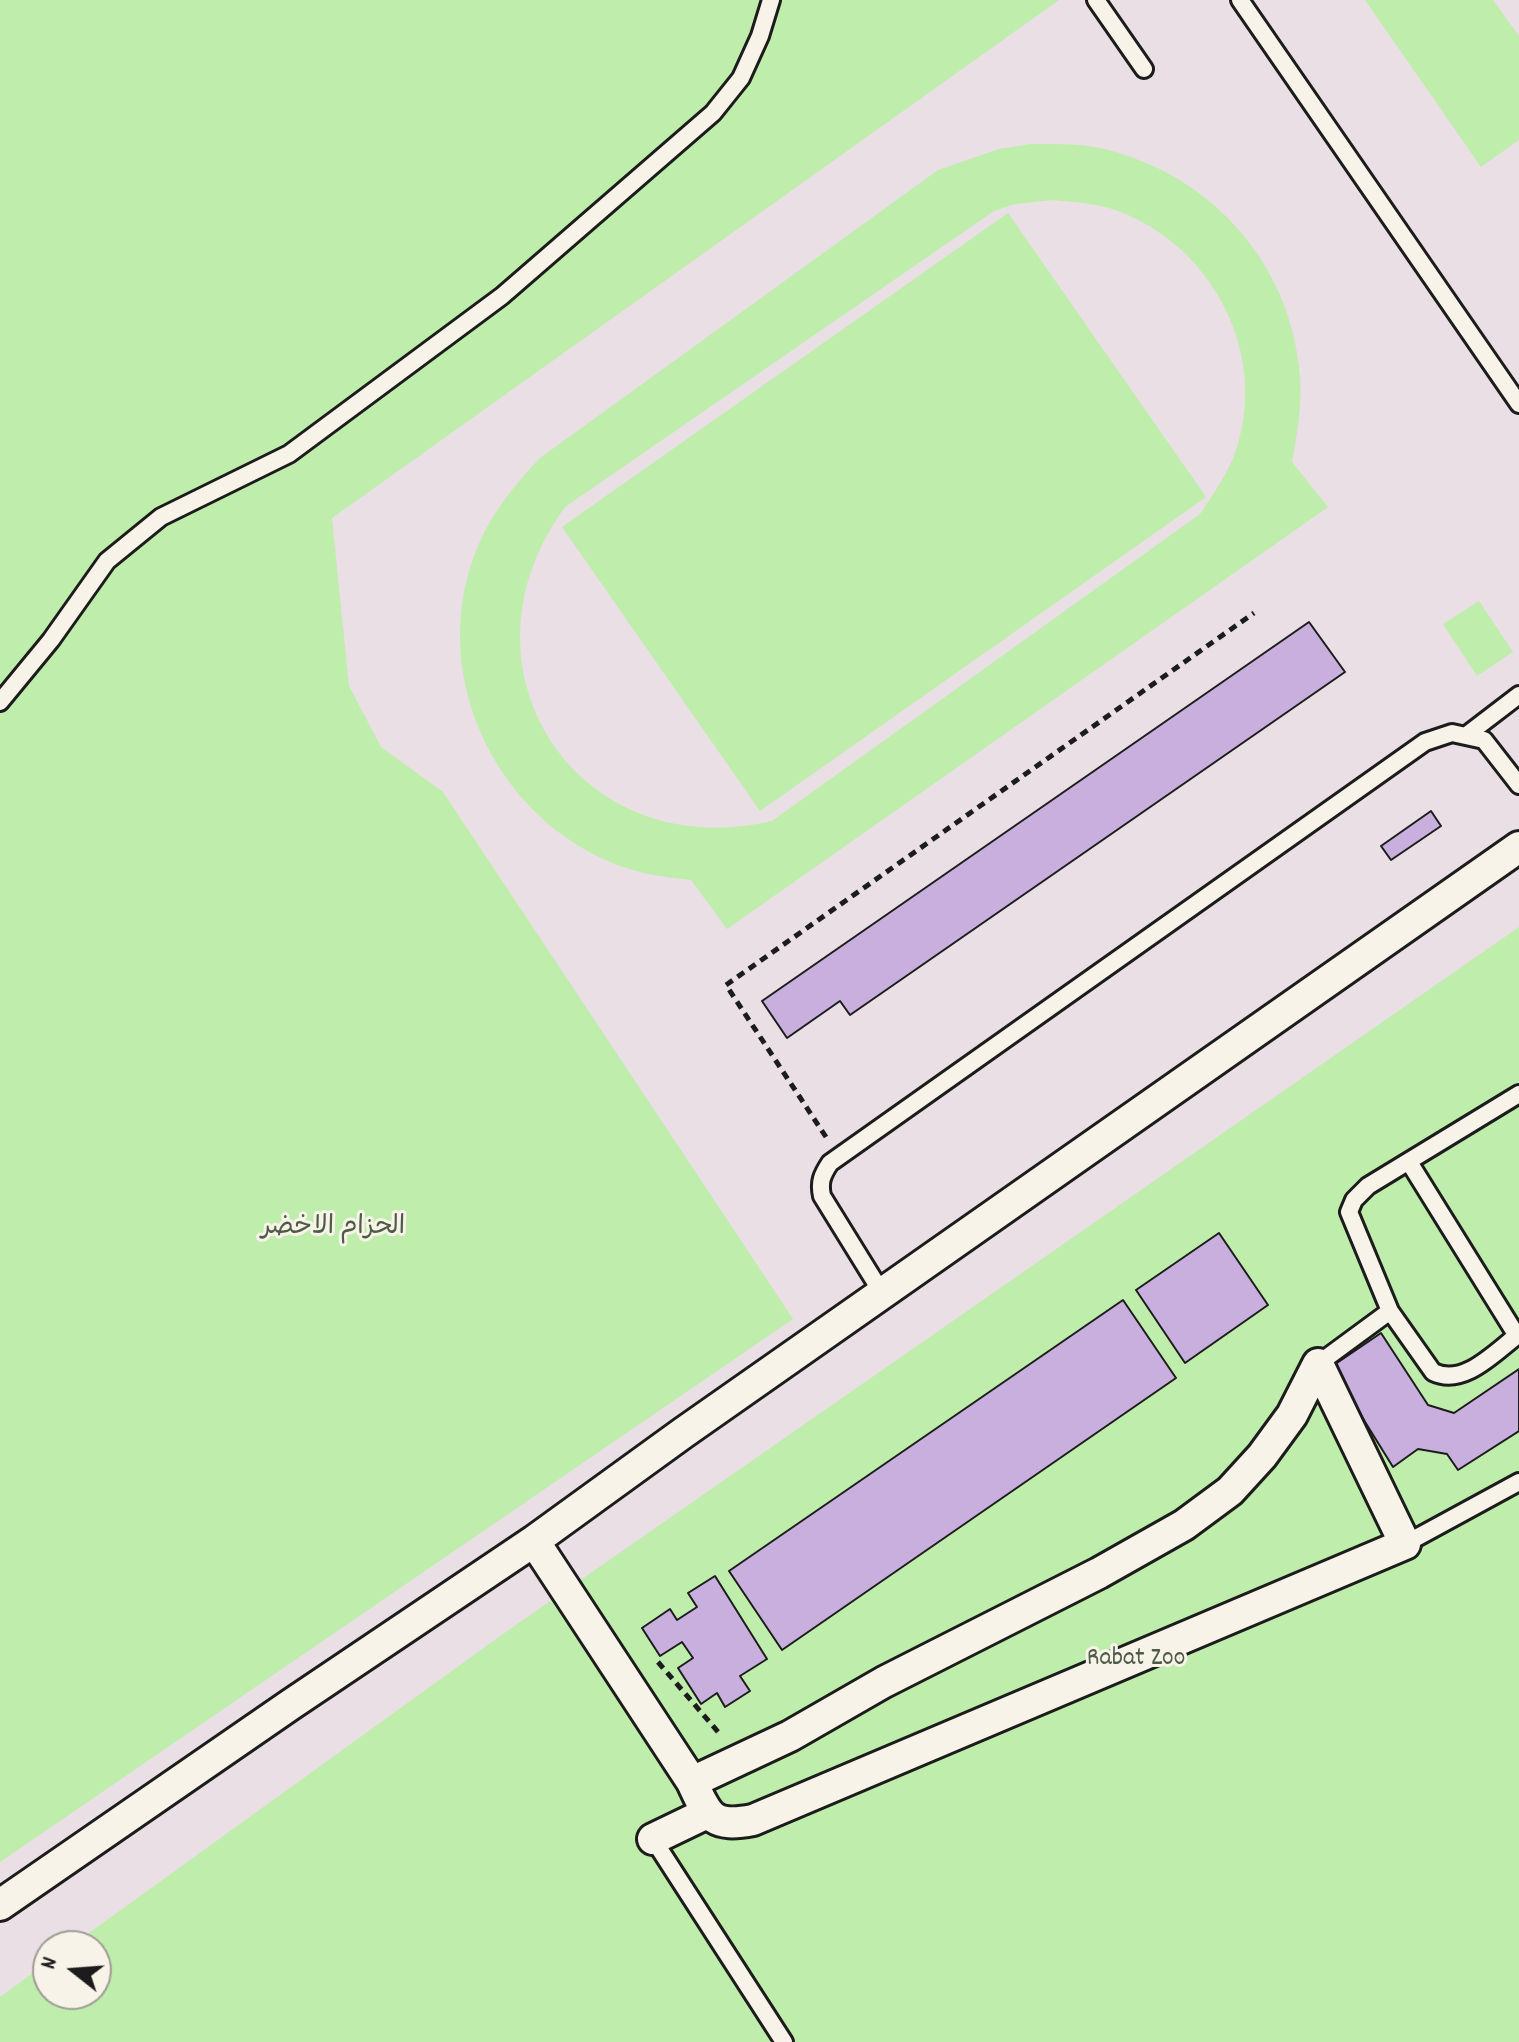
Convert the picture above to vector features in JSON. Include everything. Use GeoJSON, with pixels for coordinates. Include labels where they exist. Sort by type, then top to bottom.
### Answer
{"type":"FeatureCollection","features":[{"type":"Feature","properties":{"kind":"street"},"geometry":{"type":"LineString","coordinates":[[0,1905],[534,1541],[1519,847]]}},
{"type":"Feature","properties":{"kind":"street"},"geometry":{"type":"LineString","coordinates":[[534,1541],[692,1782],[707,1813],[716,1819],[737,1823],[764,1817],[1405,1544],[1318,1364]]}},
{"type":"Feature","properties":{"kind":"street"},"geometry":{"type":"LineString","coordinates":[[692,1782],[790,1736],[884,1682],[1099,1573],[1184,1525],[1230,1491],[1262,1456],[1292,1415],[1318,1364]]}},
{"type":"Feature","properties":{"kind":"street"},"geometry":{"type":"LineString","coordinates":[[653,1839],[707,1813]]}},
{"type":"Feature","properties":{"kind":"lane"},"geometry":{"type":"LineString","coordinates":[[0,702],[51,640],[107,561],[161,517],[289,454],[502,296],[713,113],[741,78],[760,36],[771,0]]}},
{"type":"Feature","properties":{"kind":"lane"},"geometry":{"type":"LineString","coordinates":[[1096,0],[1144,69]]}},
{"type":"Feature","properties":{"kind":"lane"},"geometry":{"type":"LineString","coordinates":[[1240,0],[1519,404]]}},
{"type":"Feature","properties":{"kind":"lane"},"geometry":{"type":"LineString","coordinates":[[1468,734],[1519,695]]}},
{"type":"Feature","properties":{"kind":"lane"},"geometry":{"type":"LineString","coordinates":[[882,1293],[822,1196],[822,1175],[830,1163],[1425,742],[1452,733],[1468,734],[1484,740],[1519,785]]}},
{"type":"Feature","properties":{"kind":"lane"},"geometry":{"type":"LineString","coordinates":[[1409,1162],[1518,1335],[1472,1369],[1452,1377],[1444,1377],[1428,1367],[1390,1311],[1349,1212],[1354,1200],[1368,1186],[1519,1094]]}},
{"type":"Feature","properties":{"kind":"lane"},"geometry":{"type":"LineString","coordinates":[[1318,1364],[1390,1311]]}},
{"type":"Feature","properties":{"kind":"lane"},"geometry":{"type":"LineString","coordinates":[[1405,1544],[1519,1482]]}},
{"type":"Feature","properties":{"kind":"lane"},"geometry":{"type":"LineString","coordinates":[[653,1839],[784,2042]]}},
{"type":"Feature","properties":{"kind":"path"},"geometry":{"type":"LineString","coordinates":[[839,1157],[726,985],[1254,613]]}},
{"type":"Feature","properties":{"kind":"path"},"geometry":{"type":"LineString","coordinates":[[658,1662],[741,1758]]}},
{"type":"Feature","properties":{"kind":"green space","name":"الحزام الاخضر"},"geometry":{"type":"Polygon","coordinates":[[[0,0],[1059,0],[332,518],[349,686],[381,747],[443,792],[793,1319],[0,1862],[0,0]]]}},
{"type":"Feature","properties":{"kind":"green space"},"geometry":{"type":"Polygon","coordinates":[[[1365,0],[1493,0],[1519,36],[1519,140],[1481,167],[1365,0]]]}},
{"type":"Feature","properties":{"kind":"green space"},"geometry":{"type":"Polygon","coordinates":[[[1031,144],[1077,145],[1104,149],[1143,162],[1179,180],[1211,203],[1240,231],[1263,262],[1281,298],[1294,336],[1300,399],[1292,462],[1328,507],[727,929],[691,880],[649,874],[618,865],[565,836],[528,804],[498,765],[476,722],[464,675],[460,627],[467,578],[491,521],[510,492],[540,458],[938,170],[999,149],[1031,144]],[[1052,200],[1015,204],[994,211],[565,507],[532,569],[520,630],[527,689],[552,742],[590,784],[641,814],[703,827],[772,821],[1200,514],[1234,456],[1244,419],[1245,381],[1239,344],[1226,310],[1207,278],[1182,251],[1152,228],[1110,208],[1052,200]]]}},
{"type":"Feature","properties":{"kind":"green space"},"geometry":{"type":"Polygon","coordinates":[[[1008,213],[1206,497],[760,811],[562,527],[1008,213]]]}},
{"type":"Feature","properties":{"kind":"green space"},"geometry":{"type":"Polygon","coordinates":[[[1479,601],[1513,652],[1477,676],[1443,624],[1479,601]]]}},
{"type":"Feature","properties":{"kind":"green space","name":"Rabat Zoo"},"geometry":{"type":"Polygon","coordinates":[[[1519,927],[1519,2042],[0,2042],[0,1997],[32,1974],[32,2010],[112,2010],[112,1930],[93,1930],[503,1634],[1519,927]]]}},
{"type":"Feature","properties":{"kind":"building"},"geometry":{"type":"Polygon","coordinates":[[[1309,622],[1345,672],[850,1015],[840,1001],[787,1038],[762,1001],[1309,622]]]}},
{"type":"Feature","properties":{"kind":"building"},"geometry":{"type":"Polygon","coordinates":[[[1431,811],[1441,826],[1391,860],[1381,846],[1431,811]]]}},
{"type":"Feature","properties":{"kind":"building"},"geometry":{"type":"Polygon","coordinates":[[[1219,1233],[1268,1305],[1185,1363],[1136,1290],[1219,1233]]]}},
{"type":"Feature","properties":{"kind":"building"},"geometry":{"type":"Polygon","coordinates":[[[1123,1300],[1176,1378],[782,1650],[729,1571],[1123,1300]]]}},
{"type":"Feature","properties":{"kind":"building"},"geometry":{"type":"Polygon","coordinates":[[[1381,1333],[1428,1405],[1454,1413],[1519,1369],[1519,1431],[1458,1470],[1447,1454],[1418,1449],[1393,1467],[1331,1367],[1381,1333]]]}},
{"type":"Feature","properties":{"kind":"building"},"geometry":{"type":"Polygon","coordinates":[[[715,1576],[767,1659],[740,1676],[750,1691],[725,1707],[717,1693],[701,1704],[678,1668],[693,1658],[682,1642],[660,1656],[642,1628],[670,1609],[677,1620],[697,1607],[688,1593],[715,1576]]]}}]}
